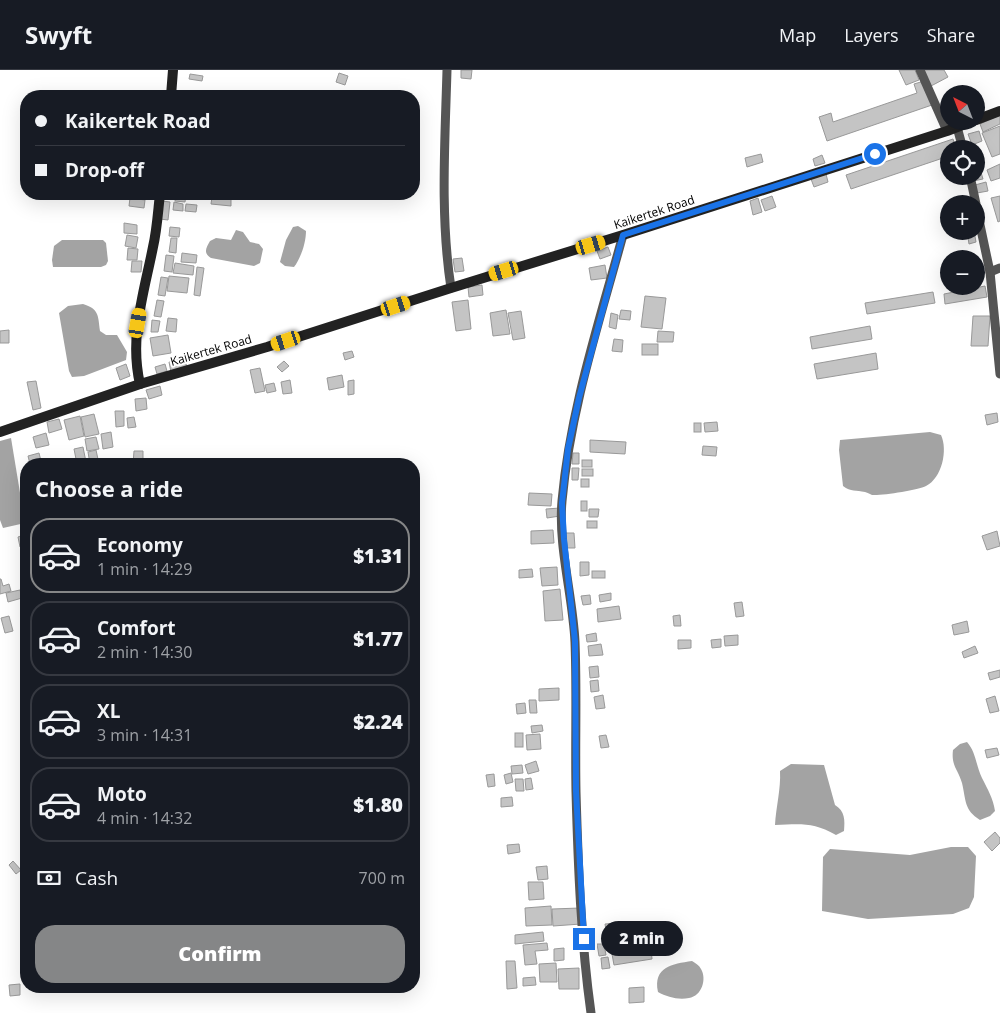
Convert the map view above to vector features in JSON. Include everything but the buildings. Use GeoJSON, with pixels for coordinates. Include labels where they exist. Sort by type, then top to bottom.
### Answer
{"type":"FeatureCollection","features":[{"type":"Feature","properties":{"kind":"main road"},"geometry":{"type":"LineString","coordinates":[[171,90],[173,70]]}},
{"type":"Feature","properties":{"kind":"main road"},"geometry":{"type":"LineString","coordinates":[[985,117],[1000,111]]}},
{"type":"Feature","properties":{"kind":"main road","name":"Kaikertek Road"},"geometry":{"type":"LineString","coordinates":[[0,432],[140,384],[268,347],[949,130]]}},
{"type":"Feature","properties":{"kind":"main road"},"geometry":{"type":"LineString","coordinates":[[140,384],[136,366],[135,337],[154,244],[159,200]]}},
{"type":"Feature","properties":{"kind":"street"},"geometry":{"type":"LineString","coordinates":[[447,70],[444,186],[445,252],[451,288]]}},
{"type":"Feature","properties":{"kind":"street"},"geometry":{"type":"LineString","coordinates":[[920,70],[940,107]]}},
{"type":"Feature","properties":{"kind":"street"},"geometry":{"type":"LineString","coordinates":[[591,1013],[576,800],[575,641],[562,503],[568,449],[579,398],[623,235]]}},
{"type":"Feature","properties":{"kind":"street"},"geometry":{"type":"LineString","coordinates":[[983,240],[990,272],[1000,374]]}},
{"type":"Feature","properties":{"kind":"street"},"geometry":{"type":"LineString","coordinates":[[990,272],[1000,268]]}},
{"type":"Feature","properties":{"kind":"shaded area"},"geometry":{"type":"Polygon","coordinates":[[[298,226],[306,231],[303,250],[294,267],[285,266],[280,262],[286,240],[293,227],[298,226]]]}},
{"type":"Feature","properties":{"kind":"shaded area"},"geometry":{"type":"Polygon","coordinates":[[[236,230],[243,232],[250,242],[259,244],[263,249],[260,263],[254,266],[211,258],[207,254],[206,248],[210,241],[216,238],[231,240],[236,230]]]}},
{"type":"Feature","properties":{"kind":"shaded area"},"geometry":{"type":"Polygon","coordinates":[[[62,240],[103,240],[106,243],[108,261],[106,265],[101,267],[53,267],[54,246],[62,240]]]}},
{"type":"Feature","properties":{"kind":"shaded area"},"geometry":{"type":"Polygon","coordinates":[[[83,304],[92,308],[97,313],[100,331],[106,335],[117,335],[127,352],[126,360],[84,376],[72,377],[69,371],[59,313],[68,306],[83,304]]]}},
{"type":"Feature","properties":{"kind":"shaded area"},"geometry":{"type":"Polygon","coordinates":[[[930,432],[941,435],[944,456],[936,477],[926,486],[891,494],[872,495],[843,486],[839,450],[840,440],[930,432]]]}},
{"type":"Feature","properties":{"kind":"shaded area"},"geometry":{"type":"Polygon","coordinates":[[[11,438],[20,493],[20,524],[3,528],[0,520],[0,441],[11,438]]]}},
{"type":"Feature","properties":{"kind":"shaded area"},"geometry":{"type":"Polygon","coordinates":[[[967,742],[992,798],[995,811],[990,816],[980,820],[968,808],[962,783],[953,760],[953,750],[960,744],[967,742]]]}},
{"type":"Feature","properties":{"kind":"shaded area"},"geometry":{"type":"Polygon","coordinates":[[[791,764],[824,765],[835,805],[844,816],[844,831],[836,835],[813,826],[800,824],[775,825],[780,771],[791,764]]]}},
{"type":"Feature","properties":{"kind":"shaded area"},"geometry":{"type":"Polygon","coordinates":[[[951,847],[968,847],[976,856],[974,897],[969,908],[953,914],[868,919],[822,911],[823,857],[830,849],[910,855],[951,847]]]}},
{"type":"Feature","properties":{"kind":"shaded area"},"geometry":{"type":"Polygon","coordinates":[[[692,961],[697,964],[703,973],[702,986],[697,994],[693,997],[681,999],[669,997],[658,992],[658,977],[661,972],[671,966],[692,961]]]}},
{"type":"Feature","properties":{"kind":"route"},"geometry":{"type":"LineString","coordinates":[[584,939],[576,791],[575,641],[562,503],[568,449],[579,398],[623,235],[875,154]]}}]}
